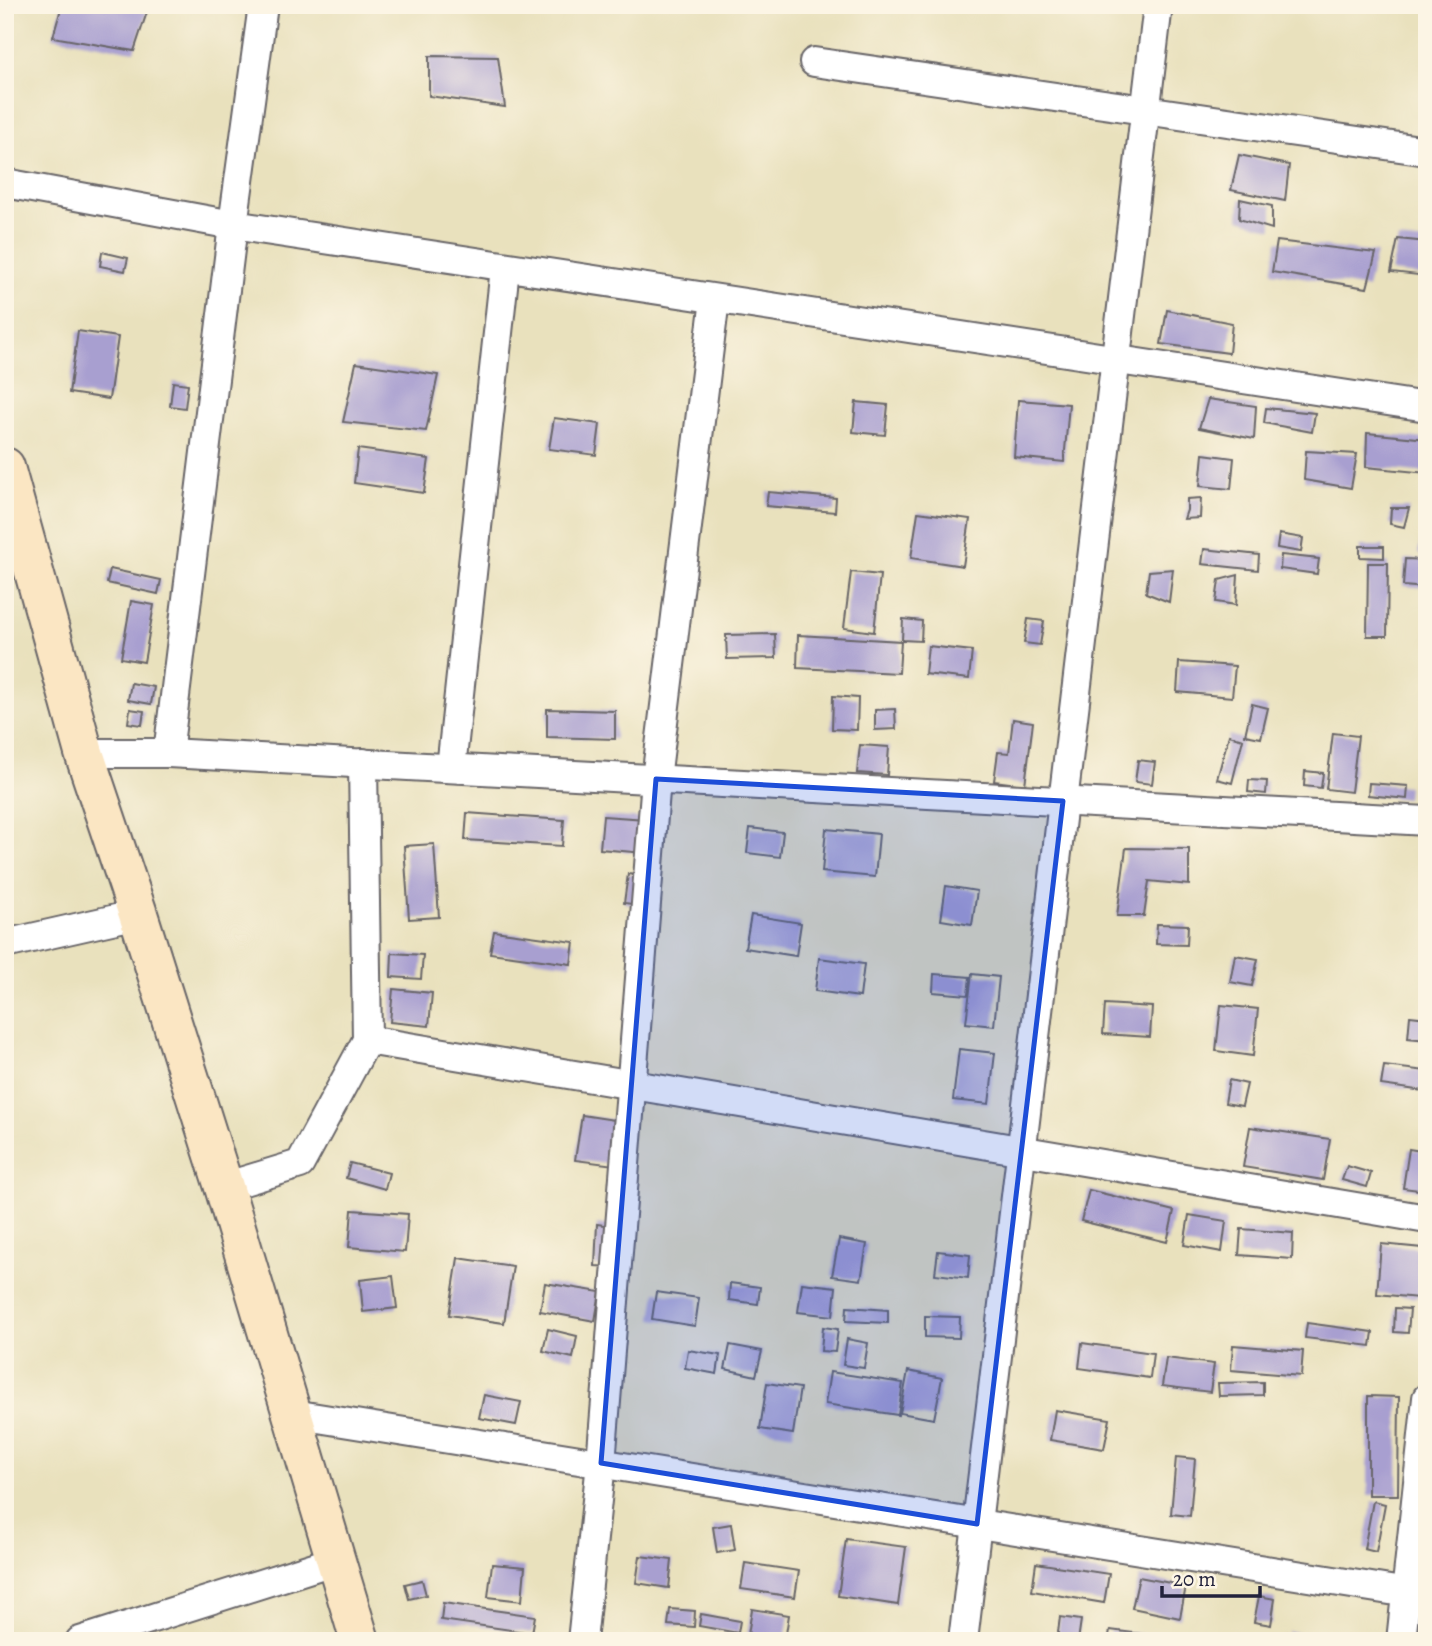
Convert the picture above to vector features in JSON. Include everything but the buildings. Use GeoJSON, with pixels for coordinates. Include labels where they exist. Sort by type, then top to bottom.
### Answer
{"type":"FeatureCollection","features":[{"type":"Feature","properties":{"kind":"main road"},"geometry":{"type":"LineString","coordinates":[[5,467],[13,531],[224,1187],[360,1641]]}},
{"type":"Feature","properties":{"kind":"street"},"geometry":{"type":"LineString","coordinates":[[168,753],[263,5]]}},
{"type":"Feature","properties":{"kind":"street"},"geometry":{"type":"LineString","coordinates":[[963,1641],[1158,5]]}},
{"type":"Feature","properties":{"kind":"street"},"geometry":{"type":"LineString","coordinates":[[814,62],[1427,151]]}},
{"type":"Feature","properties":{"kind":"street"},"geometry":{"type":"LineString","coordinates":[[5,183],[233,225],[505,268],[1427,407]]}},
{"type":"Feature","properties":{"kind":"street"},"geometry":{"type":"LineString","coordinates":[[451,768],[505,268]]}},
{"type":"Feature","properties":{"kind":"street"},"geometry":{"type":"LineString","coordinates":[[582,1641],[601,1463],[656,779],[715,299]]}},
{"type":"Feature","properties":{"kind":"street"},"geometry":{"type":"LineString","coordinates":[[84,753],[168,753],[1427,821]]}},
{"type":"Feature","properties":{"kind":"street"},"geometry":{"type":"LineString","coordinates":[[224,1187],[300,1164],[367,1040],[363,763]]}},
{"type":"Feature","properties":{"kind":"street"},"geometry":{"type":"LineString","coordinates":[[5,944],[138,914]]}},
{"type":"Feature","properties":{"kind":"street"},"geometry":{"type":"LineString","coordinates":[[367,1040],[1427,1219]]}},
{"type":"Feature","properties":{"kind":"street"},"geometry":{"type":"LineString","coordinates":[[1401,1641],[1416,1594],[1427,1398]]}},
{"type":"Feature","properties":{"kind":"street"},"geometry":{"type":"LineString","coordinates":[[293,1414],[1416,1594]]}},
{"type":"Feature","properties":{"kind":"street"},"geometry":{"type":"LineString","coordinates":[[80,1641],[336,1560]]}},
{"type":"Feature","properties":{"kind":"highlighted area"},"geometry":{"type":"Polygon","coordinates":[[[656,779],[1063,801],[977,1524],[601,1463],[656,779]]]}}]}
